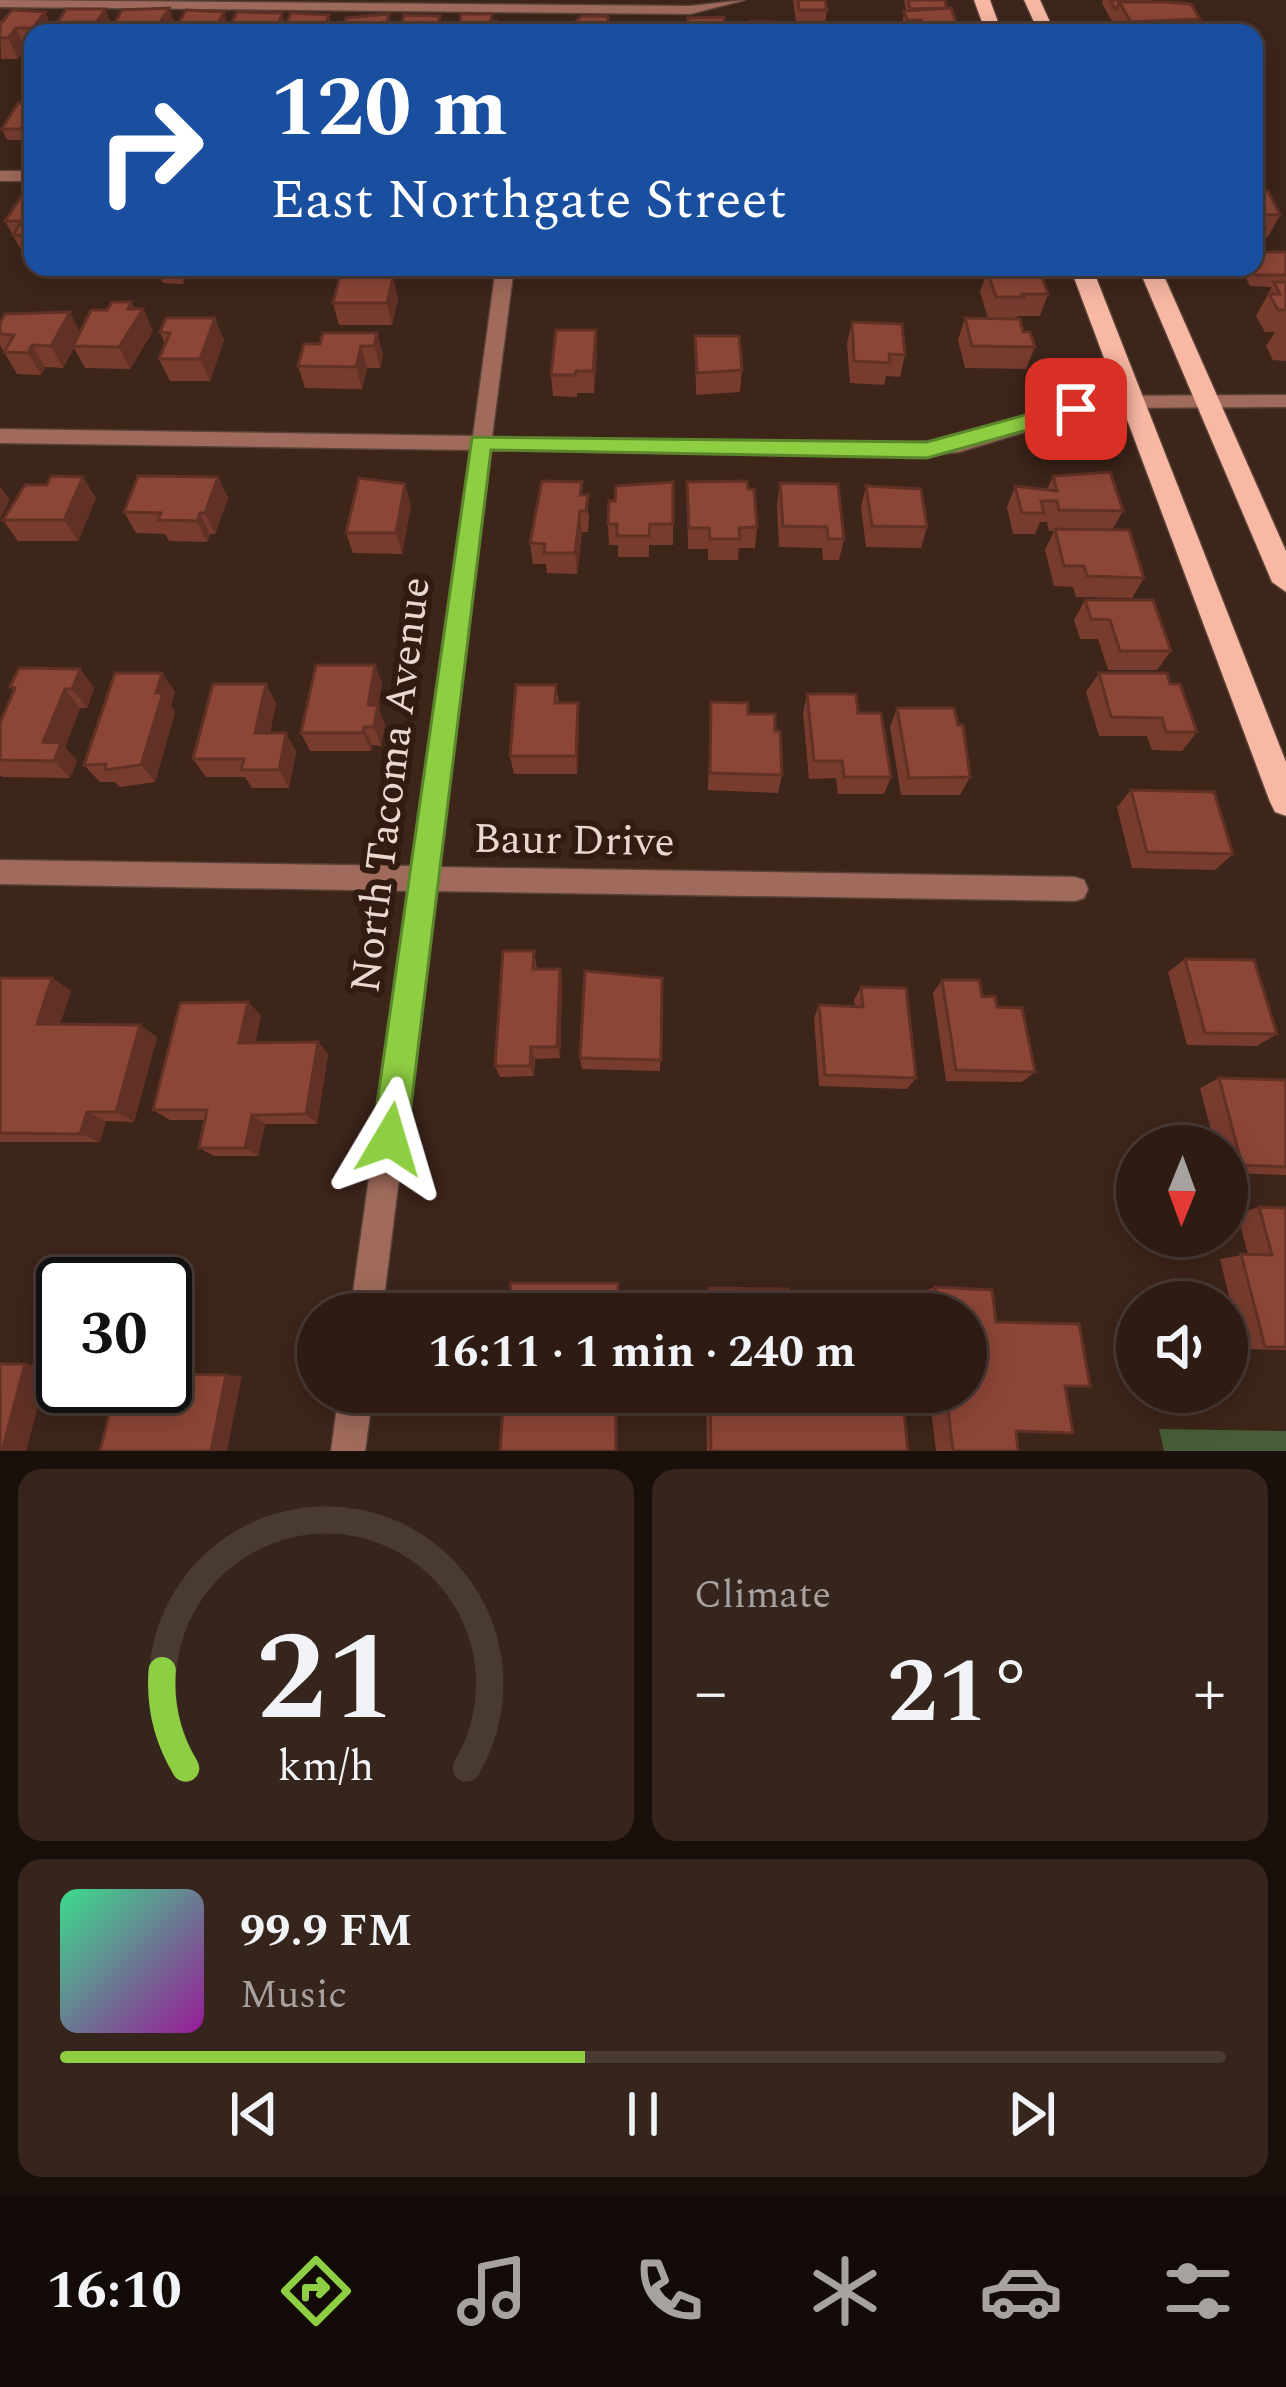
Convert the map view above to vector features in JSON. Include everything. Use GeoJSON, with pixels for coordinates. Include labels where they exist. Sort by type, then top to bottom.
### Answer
{"type":"FeatureCollection","features":[{"type":"Feature","properties":{"kind":"main road"},"geometry":{"type":"LineString","coordinates":[[1085,276],[1286,802]]}},
{"type":"Feature","properties":{"kind":"main road"},"geometry":{"type":"LineString","coordinates":[[1153,276],[1286,582]]}},
{"type":"Feature","properties":{"kind":"street"},"geometry":{"type":"LineString","coordinates":[[0,4],[690,10],[738,0]]}},
{"type":"Feature","properties":{"kind":"street","name":"North Tacoma Avenue"},"geometry":{"type":"LineString","coordinates":[[369,1293],[505,276]]}},
{"type":"Feature","properties":{"kind":"street"},"geometry":{"type":"LineString","coordinates":[[0,436],[927,450],[1089,405],[1132,400],[1286,400]]}},
{"type":"Feature","properties":{"kind":"street","name":"Baur Drive"},"geometry":{"type":"LineString","coordinates":[[0,872],[1075,890]]}},
{"type":"Feature","properties":{"kind":"street"},"geometry":{"type":"LineString","coordinates":[[348,1451],[353,1413]]}},
{"type":"Feature","properties":{"kind":"green space"},"geometry":{"type":"Polygon","coordinates":[[[1159,1429],[1286,1431],[1286,1451],[1164,1451],[1159,1429]]]}},
{"type":"Feature","properties":{"kind":"building"},"geometry":{"type":"Polygon","coordinates":[[[798,0],[825,0],[827,10],[799,10],[798,0]]]}},
{"type":"Feature","properties":{"kind":"building"},"geometry":{"type":"Polygon","coordinates":[[[908,0],[945,0],[946,8],[910,9],[908,0]]]}},
{"type":"Feature","properties":{"kind":"building"},"geometry":{"type":"Polygon","coordinates":[[[1110,0],[1151,2],[1119,2],[1115,9],[1110,0]]]}},
{"type":"Feature","properties":{"kind":"building"},"geometry":{"type":"Polygon","coordinates":[[[1119,2],[1191,4],[1200,19],[1131,22],[1119,2]]]}},
{"type":"Feature","properties":{"kind":"building"},"geometry":{"type":"Polygon","coordinates":[[[169,8],[159,24],[114,24],[122,10],[169,8]]]}},
{"type":"Feature","properties":{"kind":"building"},"geometry":{"type":"Polygon","coordinates":[[[951,8],[957,24],[923,24],[907,20],[904,11],[951,8]]]}},
{"type":"Feature","properties":{"kind":"building"},"geometry":{"type":"Polygon","coordinates":[[[66,9],[105,9],[97,22],[57,24],[66,9]]]}},
{"type":"Feature","properties":{"kind":"building"},"geometry":{"type":"Polygon","coordinates":[[[12,10],[45,12],[36,24],[16,28],[8,38],[0,38],[0,25],[12,10]]]}},
{"type":"Feature","properties":{"kind":"building"},"geometry":{"type":"Polygon","coordinates":[[[186,10],[224,12],[218,24],[178,24],[186,10]]]}},
{"type":"Feature","properties":{"kind":"building"},"geometry":{"type":"Polygon","coordinates":[[[237,12],[282,13],[279,24],[231,24],[237,12]]]}},
{"type":"Feature","properties":{"kind":"building"},"geometry":{"type":"Polygon","coordinates":[[[291,13],[329,15],[326,24],[286,24],[291,13]]]}},
{"type":"Feature","properties":{"kind":"building"},"geometry":{"type":"Polygon","coordinates":[[[389,14],[386,24],[344,24],[346,18],[389,14]]]}},
{"type":"Feature","properties":{"kind":"building"},"geometry":{"type":"Polygon","coordinates":[[[461,14],[492,14],[491,21],[496,21],[495,24],[459,24],[461,14]]]}},
{"type":"Feature","properties":{"kind":"building"},"geometry":{"type":"Polygon","coordinates":[[[404,15],[440,16],[438,24],[402,24],[404,15]]]}},
{"type":"Feature","properties":{"kind":"building"},"geometry":{"type":"Polygon","coordinates":[[[582,16],[608,16],[608,24],[576,21],[582,16]]]}},
{"type":"Feature","properties":{"kind":"building"},"geometry":{"type":"Polygon","coordinates":[[[724,17],[724,24],[687,24],[688,18],[724,17]]]}},
{"type":"Feature","properties":{"kind":"building"},"geometry":{"type":"Polygon","coordinates":[[[18,103],[24,103],[20,129],[2,129],[18,103]]]}},
{"type":"Feature","properties":{"kind":"building"},"geometry":{"type":"Polygon","coordinates":[[[1263,191],[1268,191],[1280,215],[1263,214],[1263,191]]]}},
{"type":"Feature","properties":{"kind":"building"},"geometry":{"type":"Polygon","coordinates":[[[24,197],[24,236],[13,235],[22,221],[5,221],[24,197]]]}},
{"type":"Feature","properties":{"kind":"building"},"geometry":{"type":"Polygon","coordinates":[[[1263,252],[1286,252],[1286,275],[1263,275],[1263,252]]]}},
{"type":"Feature","properties":{"kind":"building"},"geometry":{"type":"Polygon","coordinates":[[[340,276],[393,277],[387,303],[333,303],[340,276]]]}},
{"type":"Feature","properties":{"kind":"building"},"geometry":{"type":"Polygon","coordinates":[[[989,276],[1042,276],[1048,294],[1022,294],[1024,297],[996,297],[989,276]]]}},
{"type":"Feature","properties":{"kind":"building"},"geometry":{"type":"Polygon","coordinates":[[[1274,282],[1286,282],[1286,310],[1278,310],[1269,294],[1280,294],[1274,282]]]}},
{"type":"Feature","properties":{"kind":"building"},"geometry":{"type":"Polygon","coordinates":[[[112,302],[131,302],[128,309],[143,309],[119,347],[73,346],[91,310],[107,310],[112,302]]]}},
{"type":"Feature","properties":{"kind":"building"},"geometry":{"type":"Polygon","coordinates":[[[70,312],[51,346],[32,345],[28,353],[4,352],[14,335],[0,334],[5,314],[70,312]]]}},
{"type":"Feature","properties":{"kind":"building"},"geometry":{"type":"Polygon","coordinates":[[[166,318],[215,318],[200,359],[159,359],[170,333],[160,332],[166,318]]]}},
{"type":"Feature","properties":{"kind":"building"},"geometry":{"type":"Polygon","coordinates":[[[965,318],[1020,319],[1035,347],[972,346],[965,318]]]}},
{"type":"Feature","properties":{"kind":"building"},"geometry":{"type":"Polygon","coordinates":[[[852,322],[902,324],[905,355],[889,354],[890,363],[854,361],[852,322]]]}},
{"type":"Feature","properties":{"kind":"building"},"geometry":{"type":"Polygon","coordinates":[[[556,330],[596,330],[593,371],[551,375],[556,330]]]}},
{"type":"Feature","properties":{"kind":"building"},"geometry":{"type":"Polygon","coordinates":[[[323,333],[377,333],[374,346],[361,346],[356,367],[298,366],[304,344],[320,344],[323,333]]]}},
{"type":"Feature","properties":{"kind":"building"},"geometry":{"type":"Polygon","coordinates":[[[695,336],[739,336],[742,370],[697,373],[695,336]]]}},
{"type":"Feature","properties":{"kind":"building"},"geometry":{"type":"Polygon","coordinates":[[[1110,472],[1123,511],[1059,510],[1057,501],[1041,501],[1044,513],[1022,513],[1015,486],[1057,491],[1053,476],[1110,472]]]}},
{"type":"Feature","properties":{"kind":"building"},"geometry":{"type":"Polygon","coordinates":[[[51,476],[83,477],[64,520],[3,520],[25,485],[47,485],[51,476]]]}},
{"type":"Feature","properties":{"kind":"building"},"geometry":{"type":"Polygon","coordinates":[[[138,476],[218,477],[205,513],[197,521],[158,520],[161,513],[124,512],[138,476]]]}},
{"type":"Feature","properties":{"kind":"building"},"geometry":{"type":"Polygon","coordinates":[[[359,478],[405,484],[396,533],[346,533],[359,478]]]}},
{"type":"Feature","properties":{"kind":"building"},"geometry":{"type":"Polygon","coordinates":[[[542,481],[582,482],[580,495],[588,495],[586,511],[580,511],[575,553],[544,553],[545,544],[530,543],[542,481]]]}},
{"type":"Feature","properties":{"kind":"building"},"geometry":{"type":"Polygon","coordinates":[[[747,481],[748,489],[754,489],[757,527],[739,528],[740,539],[710,539],[709,528],[689,528],[687,482],[747,481]]]}},
{"type":"Feature","properties":{"kind":"building"},"geometry":{"type":"Polygon","coordinates":[[[673,482],[673,524],[650,524],[649,536],[617,536],[617,524],[608,524],[609,501],[615,501],[616,486],[673,482]]]}},
{"type":"Feature","properties":{"kind":"building"},"geometry":{"type":"Polygon","coordinates":[[[780,483],[838,484],[844,539],[828,539],[827,527],[783,526],[780,483]]]}},
{"type":"Feature","properties":{"kind":"building"},"geometry":{"type":"Polygon","coordinates":[[[866,486],[921,489],[927,527],[872,526],[866,486]]]}},
{"type":"Feature","properties":{"kind":"building"},"geometry":{"type":"Polygon","coordinates":[[[1055,529],[1129,530],[1144,578],[1087,576],[1084,566],[1064,566],[1055,529]]]}},
{"type":"Feature","properties":{"kind":"building"},"geometry":{"type":"Polygon","coordinates":[[[1085,600],[1153,600],[1171,651],[1120,651],[1110,620],[1091,619],[1085,600]]]}},
{"type":"Feature","properties":{"kind":"building"},"geometry":{"type":"Polygon","coordinates":[[[316,665],[375,665],[368,705],[378,705],[374,727],[364,727],[363,733],[301,733],[316,665]]]}},
{"type":"Feature","properties":{"kind":"building"},"geometry":{"type":"Polygon","coordinates":[[[19,668],[80,669],[72,689],[65,689],[43,742],[61,743],[54,761],[0,760],[0,723],[19,668]]]}},
{"type":"Feature","properties":{"kind":"building"},"geometry":{"type":"Polygon","coordinates":[[[115,673],[162,673],[156,693],[163,693],[141,765],[105,770],[106,764],[84,765],[115,673]]]}},
{"type":"Feature","properties":{"kind":"building"},"geometry":{"type":"Polygon","coordinates":[[[1099,673],[1167,673],[1170,684],[1180,684],[1197,732],[1166,732],[1162,718],[1111,717],[1099,673]]]}},
{"type":"Feature","properties":{"kind":"building"},"geometry":{"type":"Polygon","coordinates":[[[213,684],[266,684],[255,733],[286,733],[279,770],[241,770],[244,759],[193,759],[213,684]]]}},
{"type":"Feature","properties":{"kind":"building"},"geometry":{"type":"Polygon","coordinates":[[[516,685],[556,685],[555,703],[578,703],[576,756],[510,756],[516,685]]]}},
{"type":"Feature","properties":{"kind":"building"},"geometry":{"type":"Polygon","coordinates":[[[807,694],[856,694],[858,713],[881,713],[891,777],[844,777],[842,761],[814,761],[807,694]]]}},
{"type":"Feature","properties":{"kind":"building"},"geometry":{"type":"Polygon","coordinates":[[[711,702],[748,703],[748,714],[775,714],[782,775],[710,773],[711,702]]]}},
{"type":"Feature","properties":{"kind":"building"},"geometry":{"type":"Polygon","coordinates":[[[897,708],[954,708],[958,725],[963,725],[970,777],[909,778],[897,708]]]}},
{"type":"Feature","properties":{"kind":"building"},"geometry":{"type":"Polygon","coordinates":[[[1131,790],[1214,792],[1233,854],[1147,852],[1131,790]]]}},
{"type":"Feature","properties":{"kind":"building"},"geometry":{"type":"Polygon","coordinates":[[[503,951],[534,951],[533,969],[560,969],[557,1047],[531,1047],[530,1066],[495,1066],[503,951]]]}},
{"type":"Feature","properties":{"kind":"building"},"geometry":{"type":"Polygon","coordinates":[[[1185,959],[1254,960],[1277,1034],[1205,1033],[1185,959]]]}},
{"type":"Feature","properties":{"kind":"building"},"geometry":{"type":"Polygon","coordinates":[[[585,971],[662,978],[661,1060],[580,1058],[585,971]]]}},
{"type":"Feature","properties":{"kind":"building"},"geometry":{"type":"Polygon","coordinates":[[[0,978],[52,978],[37,1024],[140,1025],[116,1112],[87,1112],[80,1134],[0,1133],[0,978]]]}},
{"type":"Feature","properties":{"kind":"building"},"geometry":{"type":"Polygon","coordinates":[[[942,980],[979,980],[982,997],[995,996],[997,1007],[1022,1008],[1035,1072],[956,1070],[942,980]]]}},
{"type":"Feature","properties":{"kind":"building"},"geometry":{"type":"Polygon","coordinates":[[[861,987],[906,988],[916,1078],[825,1075],[819,1005],[863,1007],[861,987]]]}},
{"type":"Feature","properties":{"kind":"building"},"geometry":{"type":"Polygon","coordinates":[[[248,1002],[239,1043],[318,1042],[306,1114],[252,1115],[245,1148],[199,1148],[207,1110],[153,1110],[180,1003],[248,1002]]]}},
{"type":"Feature","properties":{"kind":"building"},"geometry":{"type":"Polygon","coordinates":[[[1219,1078],[1286,1080],[1286,1167],[1248,1165],[1248,1125],[1231,1125],[1219,1078]]]}},
{"type":"Feature","properties":{"kind":"building"},"geometry":{"type":"Polygon","coordinates":[[[1259,1207],[1286,1208],[1286,1347],[1265,1347],[1242,1257],[1272,1255],[1259,1207]]]}},
{"type":"Feature","properties":{"kind":"building"},"geometry":{"type":"Polygon","coordinates":[[[511,1283],[618,1283],[618,1293],[510,1293],[511,1283]]]}},
{"type":"Feature","properties":{"kind":"building"},"geometry":{"type":"Polygon","coordinates":[[[935,1287],[992,1290],[996,1322],[1079,1324],[1090,1386],[1065,1386],[1073,1433],[1016,1431],[1018,1451],[953,1451],[948,1413],[987,1413],[987,1293],[936,1293],[935,1287]]]}},
{"type":"Feature","properties":{"kind":"building"},"geometry":{"type":"Polygon","coordinates":[[[709,1288],[788,1289],[788,1293],[709,1293],[709,1288]]]}},
{"type":"Feature","properties":{"kind":"building"},"geometry":{"type":"Polygon","coordinates":[[[0,1364],[25,1364],[2,1451],[0,1451],[0,1364]]]}},
{"type":"Feature","properties":{"kind":"building"},"geometry":{"type":"Polygon","coordinates":[[[192,1374],[226,1375],[211,1451],[100,1451],[109,1413],[192,1413],[192,1374]]]}},
{"type":"Feature","properties":{"kind":"building"},"geometry":{"type":"Polygon","coordinates":[[[503,1413],[616,1413],[616,1451],[500,1451],[503,1413]]]}},
{"type":"Feature","properties":{"kind":"building"},"geometry":{"type":"Polygon","coordinates":[[[710,1413],[904,1413],[908,1451],[711,1451],[710,1413]]]}},
{"type":"Feature","properties":{"kind":"route"},"geometry":{"type":"LineString","coordinates":[[390,1139],[480,442],[927,450],[1076,409]]}}]}
